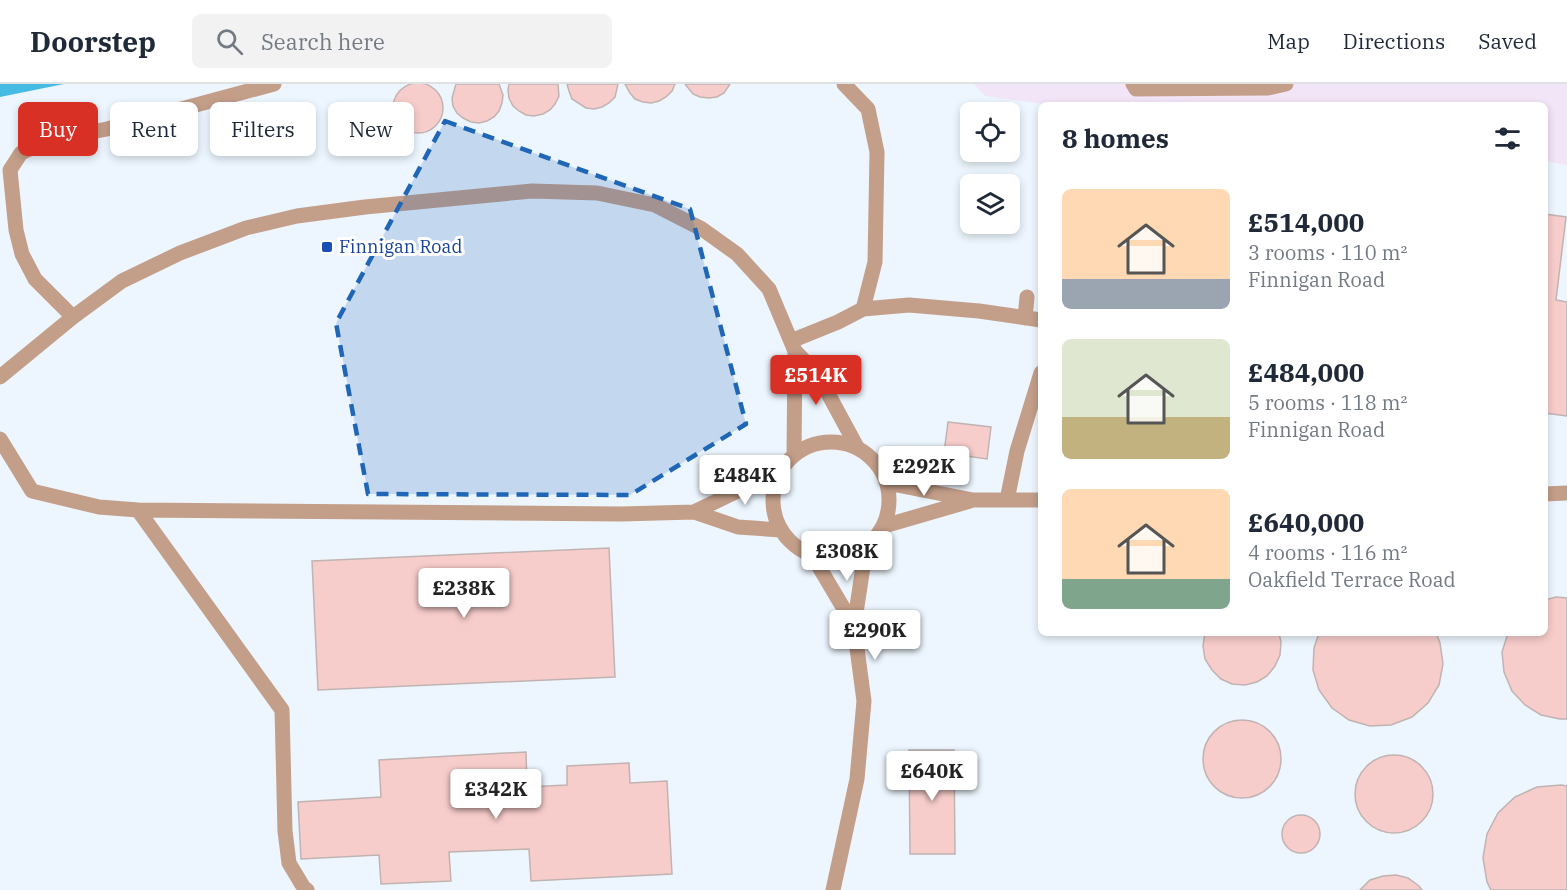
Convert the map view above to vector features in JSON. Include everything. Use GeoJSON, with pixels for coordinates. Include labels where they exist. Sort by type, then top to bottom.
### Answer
{"type":"FeatureCollection","features":[{"type":"Feature","properties":{"kind":"street"},"geometry":{"type":"LineString","coordinates":[[73,317],[35,279],[22,254],[16,230],[10,170],[21,153],[49,140],[107,129],[274,84]]}},
{"type":"Feature","properties":{"kind":"street"},"geometry":{"type":"LineString","coordinates":[[844,84],[868,109],[877,152],[875,262],[863,309]]}},
{"type":"Feature","properties":{"kind":"street"},"geometry":{"type":"LineString","coordinates":[[1134,87],[1268,88],[1286,84]]}},
{"type":"Feature","properties":{"kind":"street"},"geometry":{"type":"LineString","coordinates":[[0,377],[73,317],[122,281],[180,253],[246,228],[286,218],[365,207],[532,191],[597,193],[655,205],[702,229],[737,254],[769,290],[793,346],[818,375],[856,447]]}},
{"type":"Feature","properties":{"kind":"street"},"geometry":{"type":"LineString","coordinates":[[1025,318],[1027,297]]}},
{"type":"Feature","properties":{"kind":"street"},"geometry":{"type":"LineString","coordinates":[[793,346],[863,309],[909,305],[980,311],[1038,320]]}},
{"type":"Feature","properties":{"kind":"street"},"geometry":{"type":"LineString","coordinates":[[793,346],[794,455]]}},
{"type":"Feature","properties":{"kind":"street"},"geometry":{"type":"LineString","coordinates":[[1007,500],[1017,451],[1038,383]]}},
{"type":"Feature","properties":{"kind":"street"},"geometry":{"type":"LineString","coordinates":[[0,440],[33,491],[99,507],[138,510],[621,514],[694,512],[738,527],[781,530]]}},
{"type":"Feature","properties":{"kind":"street"},"geometry":{"type":"LineString","coordinates":[[824,442],[841,442],[856,447],[870,456],[880,468],[887,483],[890,505],[884,526],[866,547],[850,555],[831,558],[812,555],[800,549],[781,530],[775,515],[773,500],[775,485],[781,470],[794,455],[808,446],[824,442]]}},
{"type":"Feature","properties":{"kind":"street"},"geometry":{"type":"LineString","coordinates":[[694,512],[781,470]]}},
{"type":"Feature","properties":{"kind":"street"},"geometry":{"type":"LineString","coordinates":[[887,483],[973,500],[1038,500]]}},
{"type":"Feature","properties":{"kind":"street"},"geometry":{"type":"LineString","coordinates":[[1548,494],[1567,493]]}},
{"type":"Feature","properties":{"kind":"street"},"geometry":{"type":"LineString","coordinates":[[884,526],[973,500]]}},
{"type":"Feature","properties":{"kind":"street"},"geometry":{"type":"LineString","coordinates":[[138,510],[282,710],[285,831],[289,863],[307,890]]}},
{"type":"Feature","properties":{"kind":"street"},"geometry":{"type":"LineString","coordinates":[[832,890],[856,779],[864,701],[854,626],[866,547]]}},
{"type":"Feature","properties":{"kind":"street"},"geometry":{"type":"LineString","coordinates":[[812,555],[854,626]]}},
{"type":"Feature","properties":{"kind":"highlighted area"},"geometry":{"type":"Polygon","coordinates":[[[445,121],[690,209],[746,424],[630,495],[368,494],[336,323],[445,121]]]}},
{"type":"Feature","properties":{"kind":"shaded area"},"geometry":{"type":"Polygon","coordinates":[[[974,84],[1567,84],[1567,165],[1548,162],[1548,102],[1038,103],[985,96],[974,84]]]}},
{"type":"Feature","properties":{"kind":"water"},"geometry":{"type":"Polygon","coordinates":[[[0,84],[64,84],[0,97],[0,84]]]}},
{"type":"Feature","properties":{"kind":"building"},"geometry":{"type":"Polygon","coordinates":[[[413,83],[423,83],[436,90],[443,103],[443,113],[436,126],[423,133],[414,133],[414,102],[393,102],[404,87],[413,83]]]}},
{"type":"Feature","properties":{"kind":"building"},"geometry":{"type":"Polygon","coordinates":[[[456,84],[499,84],[503,95],[499,111],[494,117],[479,123],[463,118],[453,106],[452,98],[456,84]]]}},
{"type":"Feature","properties":{"kind":"building"},"geometry":{"type":"Polygon","coordinates":[[[509,84],[558,84],[559,96],[550,110],[534,116],[526,115],[513,106],[509,98],[509,84]]]}},
{"type":"Feature","properties":{"kind":"building"},"geometry":{"type":"Polygon","coordinates":[[[567,84],[618,84],[615,97],[602,107],[594,109],[586,108],[572,99],[567,84]]]}},
{"type":"Feature","properties":{"kind":"building"},"geometry":{"type":"Polygon","coordinates":[[[625,84],[675,84],[666,97],[651,103],[635,99],[625,84]]]}},
{"type":"Feature","properties":{"kind":"building"},"geometry":{"type":"Polygon","coordinates":[[[685,84],[730,84],[724,93],[709,98],[693,94],[685,84]]]}},
{"type":"Feature","properties":{"kind":"building"},"geometry":{"type":"Polygon","coordinates":[[[1548,214],[1566,217],[1556,300],[1567,302],[1567,416],[1548,413],[1548,214]]]}},
{"type":"Feature","properties":{"kind":"building"},"geometry":{"type":"Polygon","coordinates":[[[948,422],[991,427],[987,459],[944,453],[948,422]]]}},
{"type":"Feature","properties":{"kind":"building"},"geometry":{"type":"Polygon","coordinates":[[[609,548],[615,677],[318,690],[312,561],[609,548]]]}},
{"type":"Feature","properties":{"kind":"building"},"geometry":{"type":"Polygon","coordinates":[[[1567,598],[1567,719],[1541,715],[1525,705],[1512,691],[1504,672],[1502,652],[1507,636],[1548,636],[1548,599],[1567,598]]]}},
{"type":"Feature","properties":{"kind":"building"},"geometry":{"type":"Polygon","coordinates":[[[1205,636],[1280,636],[1281,642],[1280,655],[1267,676],[1245,685],[1232,684],[1221,679],[1205,659],[1205,636]]]}},
{"type":"Feature","properties":{"kind":"building"},"geometry":{"type":"Polygon","coordinates":[[[1318,636],[1437,636],[1443,664],[1439,685],[1428,703],[1412,717],[1391,725],[1370,726],[1349,720],[1332,708],[1319,690],[1313,670],[1314,648],[1318,636]]]}},
{"type":"Feature","properties":{"kind":"building"},"geometry":{"type":"Polygon","coordinates":[[[1242,720],[1257,723],[1274,737],[1281,759],[1278,774],[1264,791],[1242,798],[1227,795],[1210,781],[1203,759],[1206,744],[1220,727],[1242,720]]]}},
{"type":"Feature","properties":{"kind":"building"},"geometry":{"type":"Polygon","coordinates":[[[909,750],[954,750],[955,854],[910,854],[909,750]]]}},
{"type":"Feature","properties":{"kind":"building"},"geometry":{"type":"Polygon","coordinates":[[[526,752],[527,787],[567,785],[567,766],[629,763],[630,783],[667,781],[672,874],[531,881],[529,849],[449,852],[451,881],[381,884],[379,855],[301,859],[298,802],[381,797],[379,760],[526,752]]]}},
{"type":"Feature","properties":{"kind":"building"},"geometry":{"type":"Polygon","coordinates":[[[1394,755],[1409,758],[1422,766],[1430,779],[1433,794],[1430,809],[1422,822],[1409,830],[1394,833],[1379,830],[1366,822],[1358,809],[1355,794],[1358,779],[1366,766],[1379,758],[1394,755]]]}},
{"type":"Feature","properties":{"kind":"building"},"geometry":{"type":"Polygon","coordinates":[[[1567,786],[1567,890],[1491,890],[1487,882],[1483,858],[1487,834],[1498,813],[1515,797],[1537,787],[1567,786]]]}},
{"type":"Feature","properties":{"kind":"building"},"geometry":{"type":"Polygon","coordinates":[[[1301,815],[1315,820],[1320,834],[1315,848],[1301,853],[1287,848],[1282,834],[1287,820],[1301,815]]]}},
{"type":"Feature","properties":{"kind":"building"},"geometry":{"type":"Polygon","coordinates":[[[1396,875],[1408,878],[1422,890],[1360,890],[1370,880],[1396,875]]]}},
{"type":"Feature","properties":{"kind":"place","name":"Finnigan Road"},"geometry":{"type":"Point","coordinates":[327,247]}}]}
